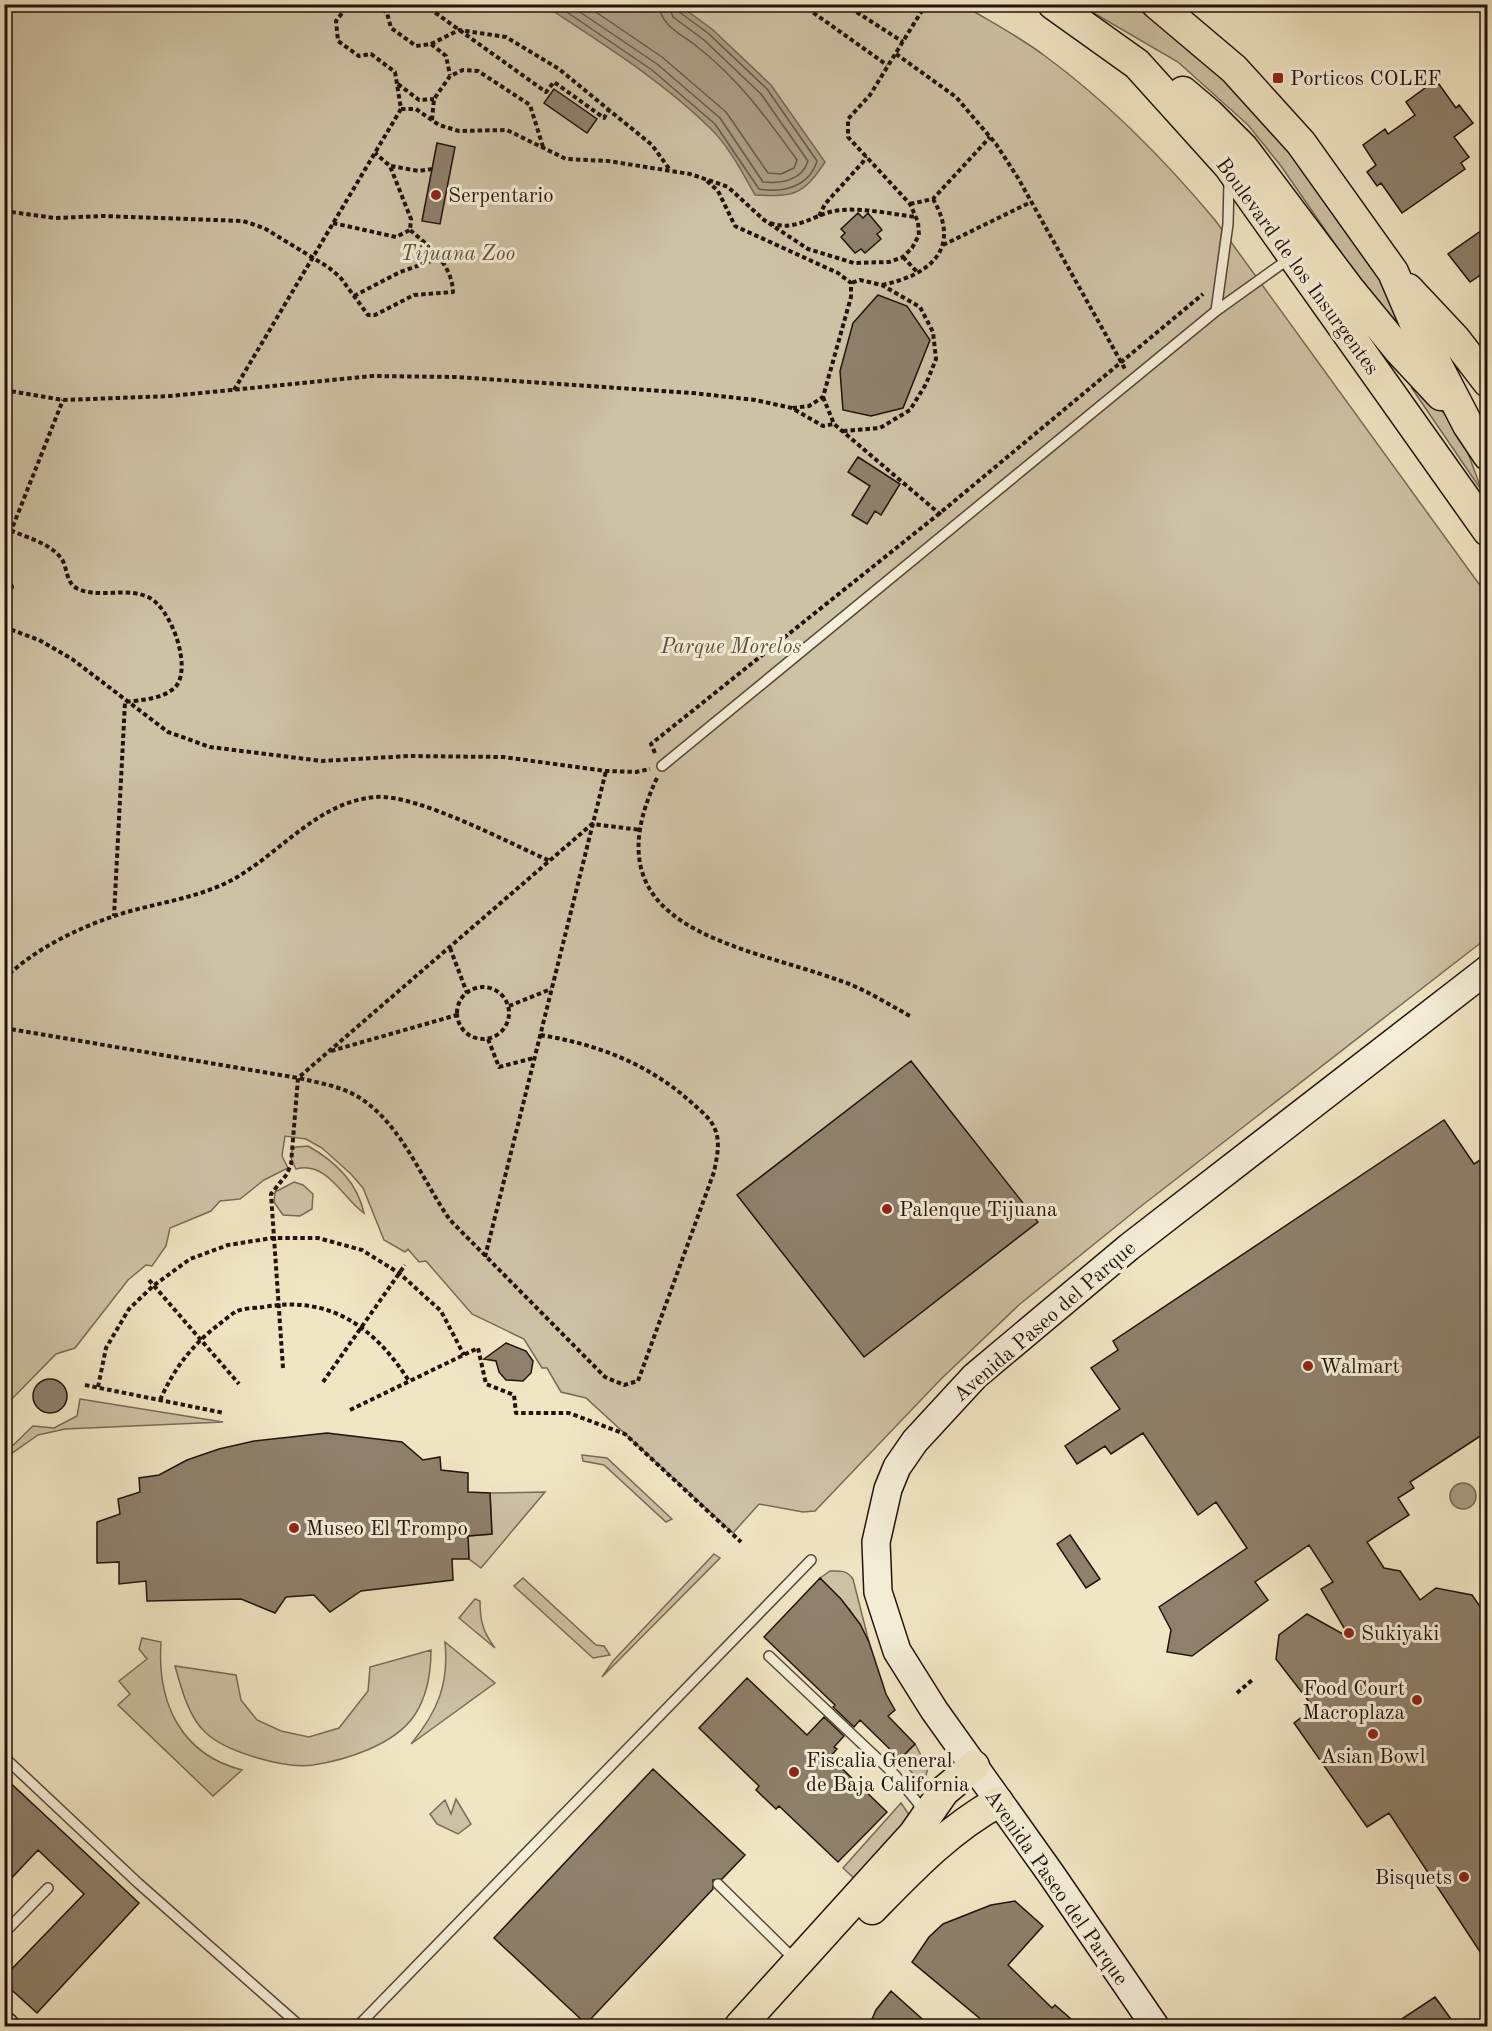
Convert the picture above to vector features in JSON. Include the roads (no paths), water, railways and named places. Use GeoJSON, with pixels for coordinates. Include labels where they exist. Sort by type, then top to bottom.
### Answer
{"type":"FeatureCollection","features":[{"type":"Feature","properties":{"kind":"main road","name":"Boulevard de los Insurgentes"},"geometry":{"type":"LineString","coordinates":[[1053,4],[1137,64],[1229,166],[1488,531]]}},
{"type":"Feature","properties":{"kind":"main road"},"geometry":{"type":"LineString","coordinates":[[1156,4],[1234,69],[1301,142],[1393,272],[1455,339],[1488,382]]}},
{"type":"Feature","properties":{"kind":"main road"},"geometry":{"type":"LineString","coordinates":[[1137,64],[1183,92],[1243,148],[1315,246],[1399,350],[1478,435]]}},
{"type":"Feature","properties":{"kind":"main road"},"geometry":{"type":"LineString","coordinates":[[1393,272],[1414,321],[1488,455]]}},
{"type":"Feature","properties":{"kind":"main road"},"geometry":{"type":"LineString","coordinates":[[1399,350],[1414,348],[1417,345],[1419,341],[1414,321]]}},
{"type":"Feature","properties":{"kind":"main road","name":"Avenida Paseo del Parque"},"geometry":{"type":"LineString","coordinates":[[1155,2026],[1051,1874],[934,1710],[902,1659],[878,1592],[876,1542],[880,1518],[897,1467],[944,1408],[990,1363],[1129,1247],[1488,969]]}},
{"type":"Feature","properties":{"kind":"main road"},"geometry":{"type":"LineString","coordinates":[[740,2026],[801,1965],[924,1821],[948,1787],[974,1766]]}},
{"type":"Feature","properties":{"kind":"main road"},"geometry":{"type":"LineString","coordinates":[[756,2026],[925,1856],[963,1823],[998,1802]]}},
{"type":"Feature","properties":{"kind":"lane"},"geometry":{"type":"LineString","coordinates":[[1216,311],[1230,201],[1229,166]]}},
{"type":"Feature","properties":{"kind":"lane"},"geometry":{"type":"LineString","coordinates":[[662,766],[1216,311],[1294,255]]}},
{"type":"Feature","properties":{"kind":"lane"},"geometry":{"type":"LineString","coordinates":[[358,2026],[811,1560]]}},
{"type":"Feature","properties":{"kind":"lane"},"geometry":{"type":"LineString","coordinates":[[769,1656],[895,1775],[918,1803],[924,1821]]}},
{"type":"Feature","properties":{"kind":"lane"},"geometry":{"type":"LineString","coordinates":[[4,1757],[138,1883],[300,2026]]}},
{"type":"Feature","properties":{"kind":"lane"},"geometry":{"type":"LineString","coordinates":[[718,1884],[801,1965]]}},
{"type":"Feature","properties":{"kind":"lane"},"geometry":{"type":"LineString","coordinates":[[4,1933],[48,1888]]}},
{"type":"Feature","properties":{"kind":"water"},"geometry":{"type":"Polygon","coordinates":[[[544,5],[679,5],[712,29],[771,85],[825,162],[810,181],[797,192],[755,195],[723,142],[709,127],[671,93],[630,62],[544,5]]]}},
{"type":"Feature","properties":{"kind":"water"},"geometry":{"type":"Polygon","coordinates":[[[1463,1483],[1472,1487],[1476,1496],[1472,1505],[1463,1509],[1454,1505],[1450,1496],[1454,1487],[1463,1483]]]}},
{"type":"Feature","properties":{"kind":"place","name":"Porticos COLEF"},"geometry":{"type":"Point","coordinates":[1278,78]}},
{"type":"Feature","properties":{"kind":"place","name":"Serpentario"},"geometry":{"type":"Point","coordinates":[436,195]}},
{"type":"Feature","properties":{"kind":"place","name":"Palenque Tijuana"},"geometry":{"type":"Point","coordinates":[887,1209]}},
{"type":"Feature","properties":{"kind":"place","name":"Walmart"},"geometry":{"type":"Point","coordinates":[1308,1366]}},
{"type":"Feature","properties":{"kind":"place","name":"Museo El Trompo"},"geometry":{"type":"Point","coordinates":[294,1528]}},
{"type":"Feature","properties":{"kind":"place","name":"Sukiyaki"},"geometry":{"type":"Point","coordinates":[1349,1633]}},
{"type":"Feature","properties":{"kind":"place","name":"Food Court Macroplaza"},"geometry":{"type":"Point","coordinates":[1417,1700]}},
{"type":"Feature","properties":{"kind":"place","name":"Asian Bowl"},"geometry":{"type":"Point","coordinates":[1373,1734]}},
{"type":"Feature","properties":{"kind":"place","name":"Fiscalia General de Baja California"},"geometry":{"type":"Point","coordinates":[794,1772]}},
{"type":"Feature","properties":{"kind":"place","name":"Bisquets"},"geometry":{"type":"Point","coordinates":[1464,1877]}},
{"type":"Feature","properties":{"kind":"park label","name":"Tijuana Zoo"},"geometry":{"type":"Point","coordinates":[458,253]}},
{"type":"Feature","properties":{"kind":"park label","name":"Parque Morelos"},"geometry":{"type":"Point","coordinates":[731,646]}}]}
